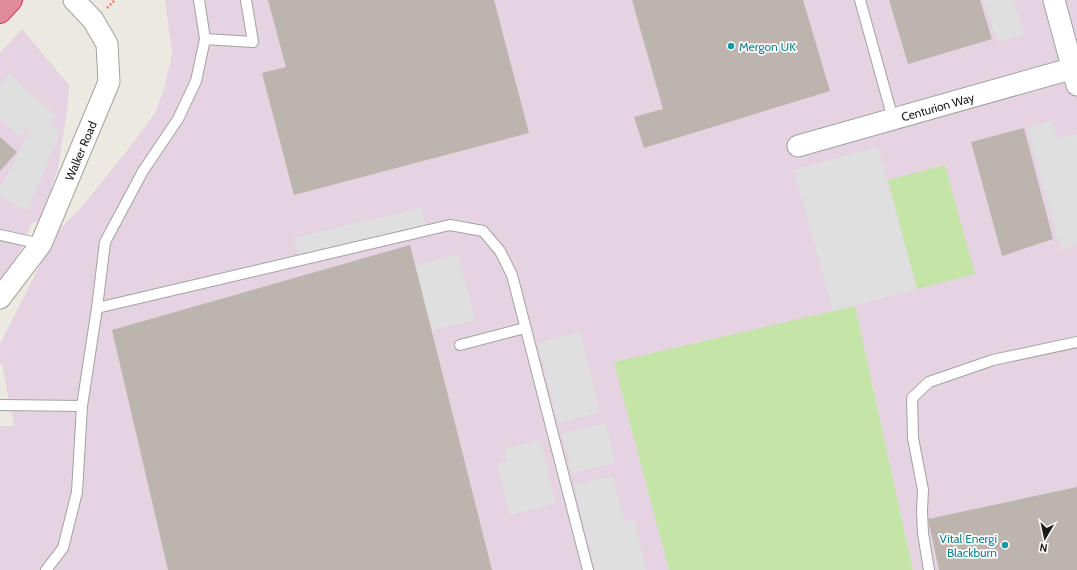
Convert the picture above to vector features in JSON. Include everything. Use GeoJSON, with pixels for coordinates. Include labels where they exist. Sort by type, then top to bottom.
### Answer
{"type":"FeatureCollection","features":[{"type":"Feature","properties":{"kind":"highway"},"geometry":{"type":"LineString","coordinates":[[0,12],[11,0]]}},
{"type":"Feature","properties":{"kind":"street"},"geometry":{"type":"LineString","coordinates":[[1054,0],[1076,73]]}},
{"type":"Feature","properties":{"kind":"street","name":"Walker Road"},"geometry":{"type":"LineString","coordinates":[[0,298],[41,244],[109,82],[107,44],[93,20],[80,6]]}},
{"type":"Feature","properties":{"kind":"street","name":"Centurion Way"},"geometry":{"type":"LineString","coordinates":[[798,146],[893,119],[1076,73]]}},
{"type":"Feature","properties":{"kind":"lane"},"geometry":{"type":"LineString","coordinates":[[46,570],[63,548],[77,492],[82,406],[97,308],[105,242],[143,171],[178,119],[196,81],[205,39],[199,0]]}},
{"type":"Feature","properties":{"kind":"lane"},"geometry":{"type":"LineString","coordinates":[[205,39],[253,42],[246,0]]}},
{"type":"Feature","properties":{"kind":"lane"},"geometry":{"type":"LineString","coordinates":[[860,0],[893,119]]}},
{"type":"Feature","properties":{"kind":"lane"},"geometry":{"type":"LineString","coordinates":[[97,308],[450,225],[483,231],[500,251],[512,276],[588,570]]}},
{"type":"Feature","properties":{"kind":"lane"},"geometry":{"type":"LineString","coordinates":[[0,235],[41,244]]}},
{"type":"Feature","properties":{"kind":"lane"},"geometry":{"type":"LineString","coordinates":[[460,345],[525,328]]}},
{"type":"Feature","properties":{"kind":"lane"},"geometry":{"type":"LineString","coordinates":[[929,570],[923,525],[923,490],[913,438],[912,398],[929,382],[993,360],[1077,342]]}},
{"type":"Feature","properties":{"kind":"lane"},"geometry":{"type":"LineString","coordinates":[[0,405],[82,406]]}},
{"type":"Feature","properties":{"kind":"shaded area"},"geometry":{"type":"Polygon","coordinates":[[[165,0],[1077,0],[1077,570],[913,570],[855,306],[833,311],[653,507],[669,570],[0,570],[0,427],[14,426],[2,365],[0,364],[0,344],[56,233],[80,209],[134,142],[155,113],[165,86],[172,53],[165,0]]]}},
{"type":"Feature","properties":{"kind":"shaded area"},"geometry":{"type":"Polygon","coordinates":[[[984,0],[1014,0],[1024,34],[997,42],[984,0]]]}},
{"type":"Feature","properties":{"kind":"shaded area"},"geometry":{"type":"Polygon","coordinates":[[[22,29],[69,85],[68,104],[58,168],[41,221],[32,223],[20,251],[0,285],[0,53],[22,29]]]}},
{"type":"Feature","properties":{"kind":"shaded area"},"geometry":{"type":"Polygon","coordinates":[[[9,74],[56,116],[48,124],[61,130],[28,210],[0,196],[0,186],[29,133],[27,128],[21,137],[0,119],[0,83],[1,84],[9,74]]]}},
{"type":"Feature","properties":{"kind":"shaded area"},"geometry":{"type":"Polygon","coordinates":[[[1052,121],[1057,139],[1076,134],[1077,139],[1077,245],[1061,250],[1027,128],[1052,121]]]}},
{"type":"Feature","properties":{"kind":"shaded area"},"geometry":{"type":"Polygon","coordinates":[[[878,147],[917,289],[833,311],[794,170],[878,147]]]}},
{"type":"Feature","properties":{"kind":"shaded area"},"geometry":{"type":"Polygon","coordinates":[[[421,208],[425,225],[299,256],[294,238],[421,208]]]}},
{"type":"Feature","properties":{"kind":"shaded area"},"geometry":{"type":"Polygon","coordinates":[[[458,255],[475,320],[432,330],[415,265],[458,255]]]}},
{"type":"Feature","properties":{"kind":"shaded area"},"geometry":{"type":"Polygon","coordinates":[[[580,332],[600,412],[558,423],[538,343],[580,332]]]}},
{"type":"Feature","properties":{"kind":"shaded area"},"geometry":{"type":"Polygon","coordinates":[[[606,423],[615,463],[572,473],[562,434],[606,423]]]}},
{"type":"Feature","properties":{"kind":"shaded area"},"geometry":{"type":"Polygon","coordinates":[[[540,440],[556,503],[510,515],[497,464],[507,461],[504,449],[540,440]]]}},
{"type":"Feature","properties":{"kind":"shaded area"},"geometry":{"type":"Polygon","coordinates":[[[613,476],[625,522],[634,520],[646,570],[595,570],[574,485],[613,476]]]}},
{"type":"Feature","properties":{"kind":"green space"},"geometry":{"type":"Polygon","coordinates":[[[945,165],[975,274],[917,289],[888,180],[945,165]]]}},
{"type":"Feature","properties":{"kind":"green space"},"geometry":{"type":"Polygon","coordinates":[[[855,306],[913,570],[669,570],[614,362],[855,306]]]}},
{"type":"Feature","properties":{"kind":"building"},"geometry":{"type":"Polygon","coordinates":[[[268,0],[494,0],[529,133],[294,195],[262,73],[286,67],[268,0]]]}},
{"type":"Feature","properties":{"kind":"building","name":"Mergon UK"},"geometry":{"type":"Polygon","coordinates":[[[632,0],[803,0],[830,91],[644,148],[634,117],[663,109],[632,0]]]}},
{"type":"Feature","properties":{"kind":"building"},"geometry":{"type":"Polygon","coordinates":[[[889,0],[980,0],[992,39],[908,64],[889,0]]]}},
{"type":"Feature","properties":{"kind":"building"},"geometry":{"type":"Polygon","coordinates":[[[1024,128],[1053,239],[1002,256],[971,142],[1024,128]]]}},
{"type":"Feature","properties":{"kind":"building"},"geometry":{"type":"Polygon","coordinates":[[[0,137],[17,152],[0,171],[0,137]]]}},
{"type":"Feature","properties":{"kind":"building"},"geometry":{"type":"Polygon","coordinates":[[[410,245],[492,570],[168,570],[112,330],[410,245]]]}},
{"type":"Feature","properties":{"kind":"building","name":"Vital Energi Blackburn"},"geometry":{"type":"Polygon","coordinates":[[[1077,487],[1077,570],[939,570],[928,519],[1077,487]]]}},
{"type":"Feature","properties":{"kind":"place","name":"Mergon UK"},"geometry":{"type":"Point","coordinates":[731,46]}},
{"type":"Feature","properties":{"kind":"place","name":"Vital Energi Blackburn"},"geometry":{"type":"Point","coordinates":[1005,545]}}]}
